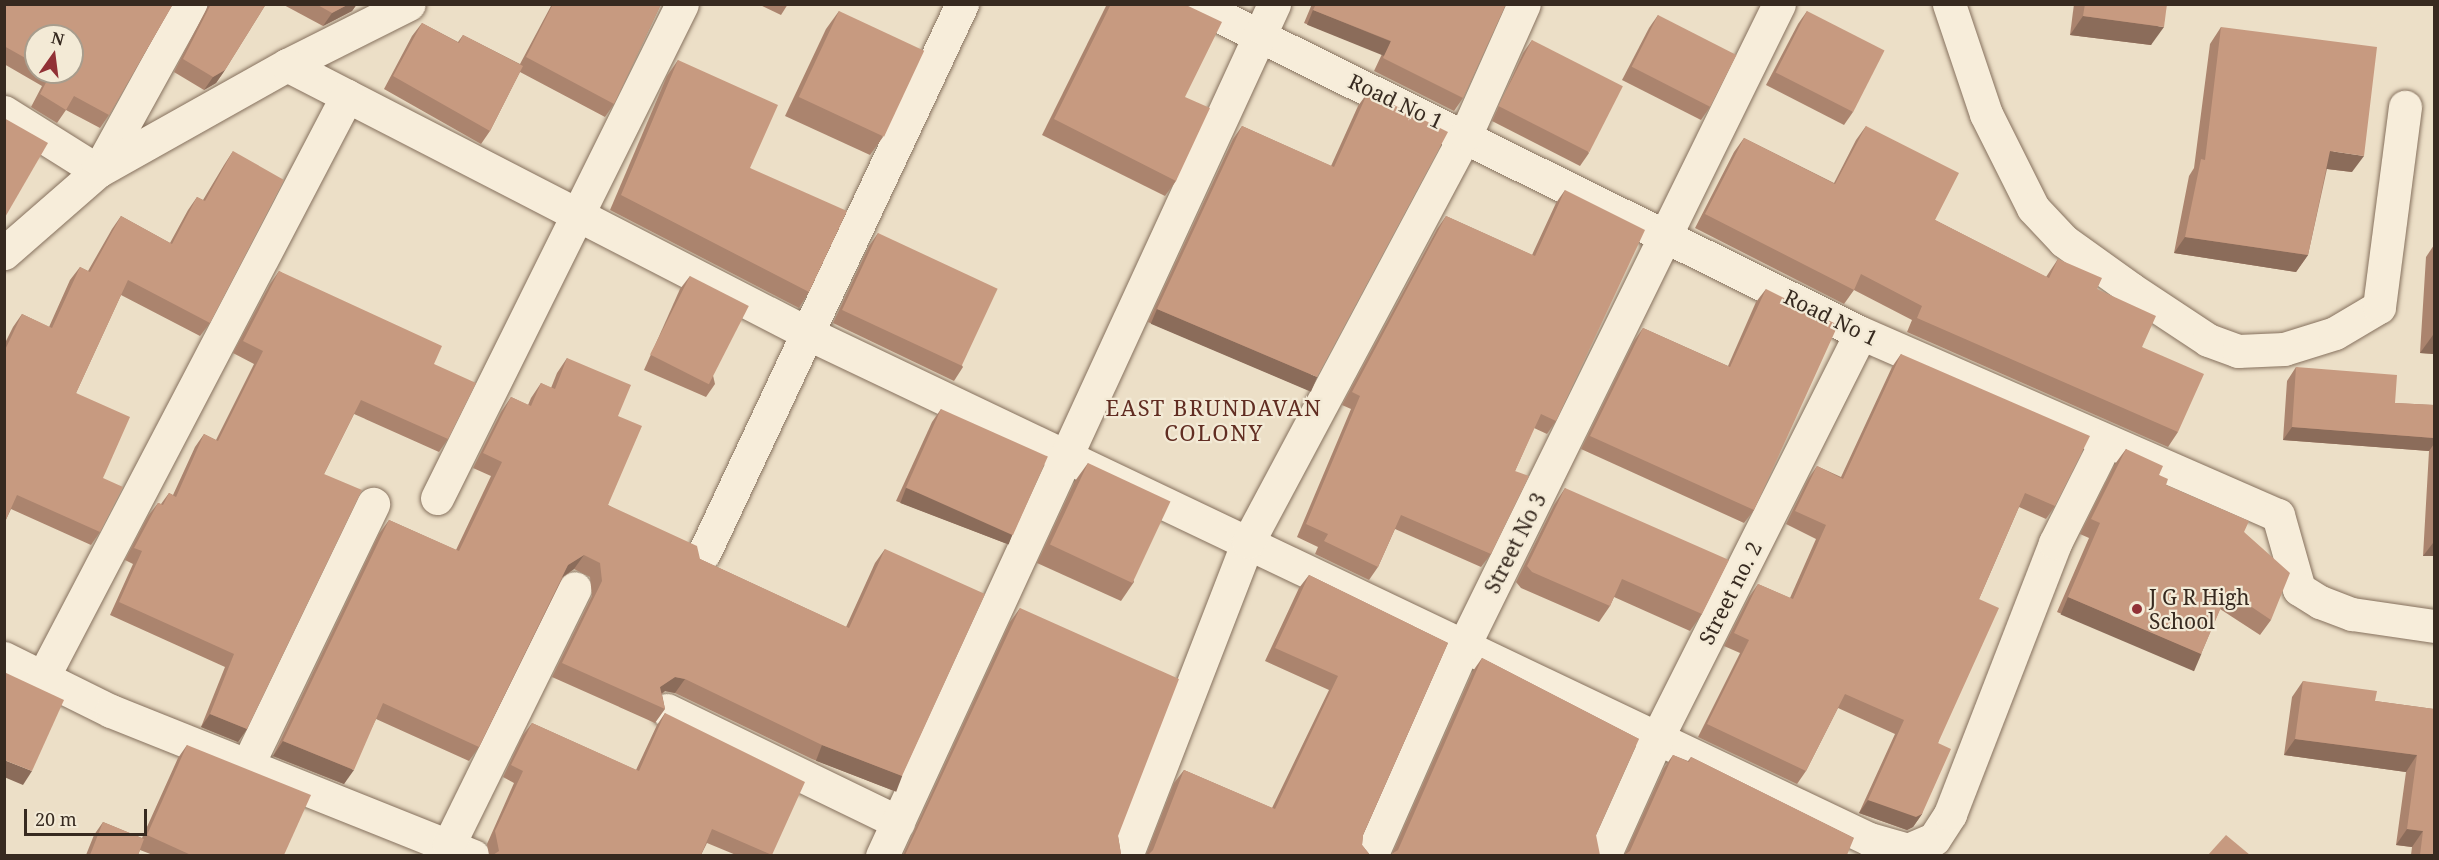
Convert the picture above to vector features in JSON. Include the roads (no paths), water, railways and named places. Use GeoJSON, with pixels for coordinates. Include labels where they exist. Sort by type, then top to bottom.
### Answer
{"type":"FeatureCollection","features":[{"type":"Feature","properties":{"kind":"street"},"geometry":{"type":"LineString","coordinates":[[98,171],[190,4]]}},
{"type":"Feature","properties":{"kind":"street"},"geometry":{"type":"LineString","coordinates":[[4,253],[98,171],[287,65],[409,4]]}},
{"type":"Feature","properties":{"kind":"street"},"geometry":{"type":"LineString","coordinates":[[437,498],[682,4]]}},
{"type":"Feature","properties":{"kind":"street"},"geometry":{"type":"LineString","coordinates":[[704,553],[809,334],[962,4]]}},
{"type":"Feature","properties":{"kind":"street","name":"Road No 1"},"geometry":{"type":"LineString","coordinates":[[1195,4],[1259,38],[1466,134],[1861,333],[2278,515],[2299,589],[2320,602],[2352,614],[2434,626]]}},
{"type":"Feature","properties":{"kind":"street"},"geometry":{"type":"LineString","coordinates":[[882,855],[1274,4]]}},
{"type":"Feature","properties":{"kind":"street"},"geometry":{"type":"LineString","coordinates":[[1126,855],[1248,542],[1466,134],[1524,4]]}},
{"type":"Feature","properties":{"kind":"street","name":"Street No 3"},"geometry":{"type":"LineString","coordinates":[[1371,855],[1464,645],[1669,236],[1779,4]]}},
{"type":"Feature","properties":{"kind":"street"},"geometry":{"type":"LineString","coordinates":[[1949,4],[1986,114],[2033,208],[2064,241],[2148,301],[2208,340],[2238,351],[2284,349],[2335,333],[2379,307],[2405,107]]}},
{"type":"Feature","properties":{"kind":"street"},"geometry":{"type":"LineString","coordinates":[[287,65],[809,334],[1067,453],[1869,839],[1908,850],[1928,843],[1950,814],[2055,543],[2106,441]]}},
{"type":"Feature","properties":{"kind":"street"},"geometry":{"type":"LineString","coordinates":[[43,677],[346,96]]}},
{"type":"Feature","properties":{"kind":"street"},"geometry":{"type":"LineString","coordinates":[[4,112],[98,171]]}},
{"type":"Feature","properties":{"kind":"street","name":"Street no. 2"},"geometry":{"type":"LineString","coordinates":[[1604,855],[1657,738],[1861,333]]}},
{"type":"Feature","properties":{"kind":"street"},"geometry":{"type":"LineString","coordinates":[[247,766],[373,504]]}},
{"type":"Feature","properties":{"kind":"street"},"geometry":{"type":"LineString","coordinates":[[4,658],[247,766],[461,850],[575,588]]}},
{"type":"Feature","properties":{"kind":"street"},"geometry":{"type":"LineString","coordinates":[[668,710],[898,822]]}},
{"type":"Feature","properties":{"kind":"place","name":"J G R High School"},"geometry":{"type":"Point","coordinates":[2137,609]}},
{"type":"Feature","properties":{"kind":"district","name":"EAST BRUNDAVAN COLONY"},"geometry":{"type":"Point","coordinates":[1214,420]}}]}
